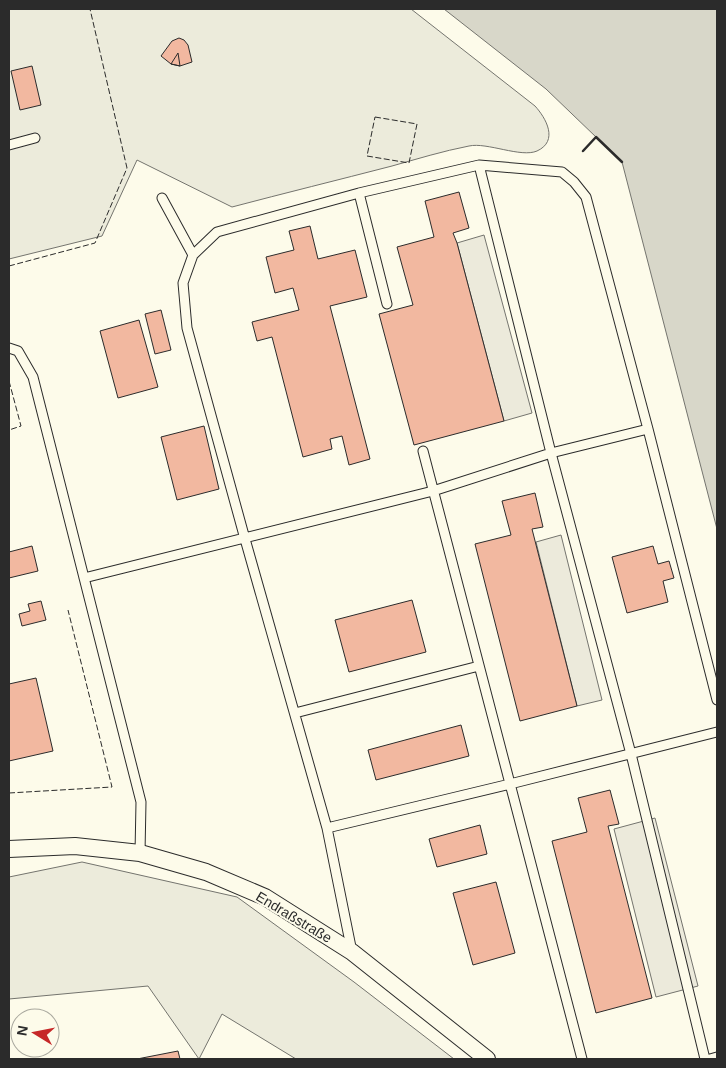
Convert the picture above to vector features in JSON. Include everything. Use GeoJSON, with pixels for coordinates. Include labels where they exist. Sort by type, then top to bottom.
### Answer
{"type":"FeatureCollection","features":[{"type":"Feature","properties":{"kind":"street","name":"Endraßstraße"},"geometry":{"type":"LineString","coordinates":[[9,848],[75,846],[140,853],[206,872],[264,897],[352,952],[487,1059]]}},
{"type":"Feature","properties":{"kind":"lane"},"geometry":{"type":"LineString","coordinates":[[9,145],[35,138]]}},
{"type":"Feature","properties":{"kind":"lane"},"geometry":{"type":"LineString","coordinates":[[479,165],[551,454],[631,754],[706,1059]]}},
{"type":"Feature","properties":{"kind":"lane"},"geometry":{"type":"LineString","coordinates":[[352,952],[327,828],[187,328],[183,283],[193,255],[217,232],[359,193],[479,165],[562,172],[574,182],[586,197],[648,429],[717,700]]}},
{"type":"Feature","properties":{"kind":"lane"},"geometry":{"type":"LineString","coordinates":[[359,193],[387,304]]}},
{"type":"Feature","properties":{"kind":"lane"},"geometry":{"type":"LineString","coordinates":[[162,198],[193,255]]}},
{"type":"Feature","properties":{"kind":"lane"},"geometry":{"type":"LineString","coordinates":[[9,348],[18,351],[33,377],[141,802],[140,853]]}},
{"type":"Feature","properties":{"kind":"lane"},"geometry":{"type":"LineString","coordinates":[[84,578],[433,491],[551,454],[648,429]]}},
{"type":"Feature","properties":{"kind":"lane"},"geometry":{"type":"LineString","coordinates":[[423,450],[582,1059]]}},
{"type":"Feature","properties":{"kind":"lane"},"geometry":{"type":"LineString","coordinates":[[295,713],[479,666]]}},
{"type":"Feature","properties":{"kind":"lane"},"geometry":{"type":"LineString","coordinates":[[327,828],[717,732]]}},
{"type":"Feature","properties":{"kind":"lane"},"geometry":{"type":"LineString","coordinates":[[710,1059],[717,1058]]}},
{"type":"Feature","properties":{"kind":"shaded area"},"geometry":{"type":"Polygon","coordinates":[[[9,9],[411,9],[535,106],[546,123],[549,136],[548,141],[544,147],[530,153],[485,146],[469,146],[232,207],[137,160],[102,236],[9,259],[9,9]]]}},
{"type":"Feature","properties":{"kind":"shaded area"},"geometry":{"type":"Polygon","coordinates":[[[444,9],[717,9],[717,529],[622,162],[546,89],[444,9]]]}},
{"type":"Feature","properties":{"kind":"shaded area"},"geometry":{"type":"Polygon","coordinates":[[[484,235],[532,413],[504,421],[457,243],[484,235]]]}},
{"type":"Feature","properties":{"kind":"shaded area"},"geometry":{"type":"Polygon","coordinates":[[[561,535],[602,700],[577,706],[536,542],[561,535]]]}},
{"type":"Feature","properties":{"kind":"shaded area"},"geometry":{"type":"Polygon","coordinates":[[[655,818],[698,986],[656,997],[614,829],[655,818]]]}},
{"type":"Feature","properties":{"kind":"shaded area"},"geometry":{"type":"Polygon","coordinates":[[[82,862],[237,897],[354,982],[454,1059],[296,1059],[222,1014],[199,1059],[148,986],[9,999],[9,877],[82,862]]]}},
{"type":"Feature","properties":{"kind":"building"},"geometry":{"type":"Polygon","coordinates":[[[179,38],[188,45],[192,62],[180,66],[171,64],[161,56],[172,41],[179,38]]]}},
{"type":"Feature","properties":{"kind":"building"},"geometry":{"type":"Polygon","coordinates":[[[178,53],[180,66],[171,64],[178,53]]]}},
{"type":"Feature","properties":{"kind":"building"},"geometry":{"type":"Polygon","coordinates":[[[32,66],[41,105],[20,110],[11,71],[32,66]]]}},
{"type":"Feature","properties":{"kind":"building"},"geometry":{"type":"Polygon","coordinates":[[[459,192],[469,228],[453,233],[504,421],[414,445],[379,314],[413,305],[397,247],[434,237],[425,201],[459,192]]]}},
{"type":"Feature","properties":{"kind":"building"},"geometry":{"type":"Polygon","coordinates":[[[310,226],[318,259],[355,250],[367,297],[330,306],[370,459],[349,465],[342,436],[330,439],[332,449],[303,457],[272,337],[257,341],[252,322],[299,310],[293,288],[275,293],[266,257],[294,250],[289,231],[310,226]]]}},
{"type":"Feature","properties":{"kind":"building"},"geometry":{"type":"Polygon","coordinates":[[[161,310],[171,350],[155,354],[145,314],[161,310]]]}},
{"type":"Feature","properties":{"kind":"building"},"geometry":{"type":"Polygon","coordinates":[[[139,320],[158,387],[118,398],[100,331],[139,320]]]}},
{"type":"Feature","properties":{"kind":"building"},"geometry":{"type":"Polygon","coordinates":[[[204,426],[219,489],[177,500],[161,437],[204,426]]]}},
{"type":"Feature","properties":{"kind":"building"},"geometry":{"type":"Polygon","coordinates":[[[535,493],[543,527],[532,529],[577,706],[520,721],[475,544],[511,535],[502,501],[535,493]]]}},
{"type":"Feature","properties":{"kind":"building"},"geometry":{"type":"Polygon","coordinates":[[[32,546],[38,571],[9,578],[9,552],[32,546]]]}},
{"type":"Feature","properties":{"kind":"building"},"geometry":{"type":"Polygon","coordinates":[[[653,546],[658,564],[669,561],[674,578],[663,581],[668,602],[627,613],[612,557],[653,546]]]}},
{"type":"Feature","properties":{"kind":"building"},"geometry":{"type":"Polygon","coordinates":[[[412,600],[426,652],[349,672],[335,620],[412,600]]]}},
{"type":"Feature","properties":{"kind":"building"},"geometry":{"type":"Polygon","coordinates":[[[41,601],[46,620],[22,626],[19,614],[30,611],[28,604],[41,601]]]}},
{"type":"Feature","properties":{"kind":"building"},"geometry":{"type":"Polygon","coordinates":[[[36,678],[53,751],[9,761],[9,684],[36,678]]]}},
{"type":"Feature","properties":{"kind":"building"},"geometry":{"type":"Polygon","coordinates":[[[461,725],[469,756],[376,780],[368,750],[461,725]]]}},
{"type":"Feature","properties":{"kind":"building"},"geometry":{"type":"Polygon","coordinates":[[[610,790],[619,824],[608,826],[652,998],[596,1013],[552,841],[587,832],[578,798],[610,790]]]}},
{"type":"Feature","properties":{"kind":"building"},"geometry":{"type":"Polygon","coordinates":[[[480,825],[487,854],[437,867],[429,839],[480,825]]]}},
{"type":"Feature","properties":{"kind":"building"},"geometry":{"type":"Polygon","coordinates":[[[496,882],[515,953],[473,965],[453,893],[496,882]]]}},
{"type":"Feature","properties":{"kind":"building"},"geometry":{"type":"Polygon","coordinates":[[[178,1051],[180,1059],[137,1059],[178,1051]]]}},
{"type":"Feature","properties":{"kind":"fence"},"geometry":{"type":"LineString","coordinates":[[9,266],[95,243],[127,168],[90,9]]}},
{"type":"Feature","properties":{"kind":"fence"},"geometry":{"type":"LineString","coordinates":[[375,117],[417,124],[409,163],[367,156],[375,117]]}},
{"type":"Feature","properties":{"kind":"fence"},"geometry":{"type":"LineString","coordinates":[[9,381],[21,426],[9,430]]}},
{"type":"Feature","properties":{"kind":"fence"},"geometry":{"type":"LineString","coordinates":[[9,793],[112,787],[68,610]]}},
{"type":"Feature","properties":{"kind":"wall"},"geometry":{"type":"LineString","coordinates":[[583,151],[596,137],[622,162]]}}]}
